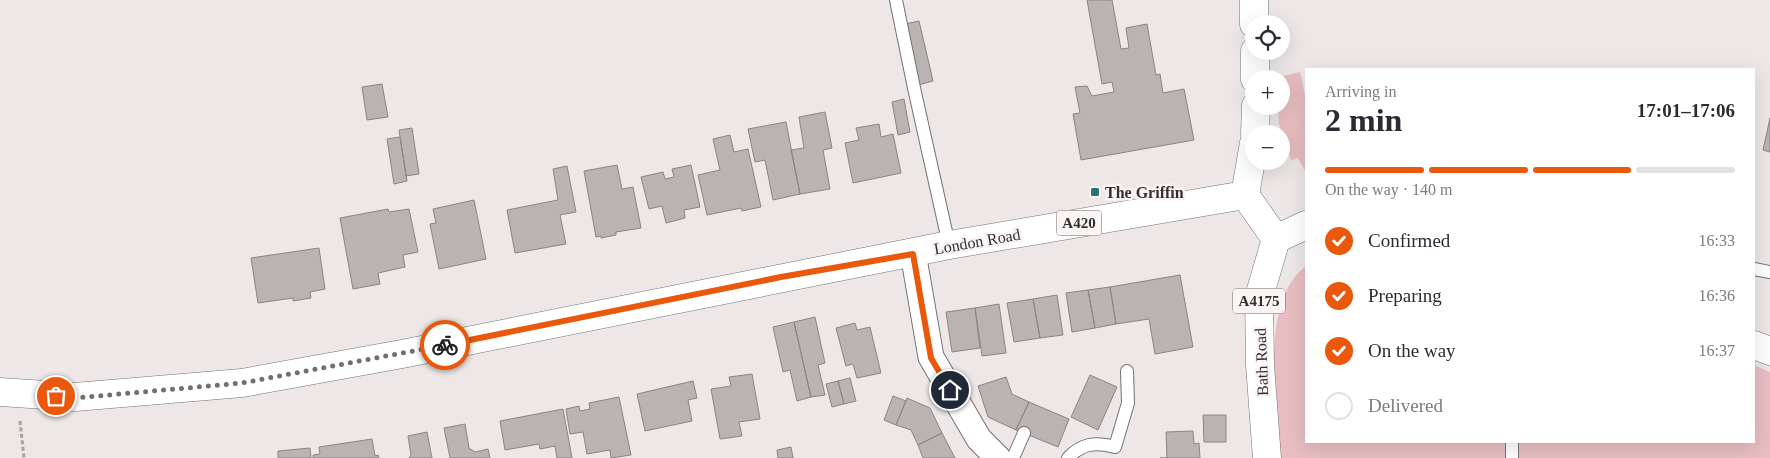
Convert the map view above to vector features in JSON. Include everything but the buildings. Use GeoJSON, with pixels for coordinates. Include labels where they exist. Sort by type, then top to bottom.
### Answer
{"type":"FeatureCollection","features":[{"type":"Feature","properties":{"kind":"main road"},"geometry":{"type":"LineString","coordinates":[[1254,0],[1254,15]]}},
{"type":"Feature","properties":{"kind":"main road"},"geometry":{"type":"LineString","coordinates":[[1249,170],[1245,195],[1276,239],[1305,225]]}},
{"type":"Feature","properties":{"kind":"main road","name":"London Road"},"geometry":{"type":"LineString","coordinates":[[8,393],[75,398],[242,383],[913,254],[949,245],[1245,195]]}},
{"type":"Feature","properties":{"kind":"main road","name":"Bath Road"},"geometry":{"type":"LineString","coordinates":[[1267,458],[1260,365],[1259,297],[1276,239]]}},
{"type":"Feature","properties":{"kind":"main road"},"geometry":{"type":"LineString","coordinates":[[1755,345],[1770,351]]}},
{"type":"Feature","properties":{"kind":"street"},"geometry":{"type":"LineString","coordinates":[[913,254],[931,358],[979,440],[998,458]]}},
{"type":"Feature","properties":{"kind":"lane"},"geometry":{"type":"LineString","coordinates":[[896,0],[949,245]]}},
{"type":"Feature","properties":{"kind":"lane"},"geometry":{"type":"LineString","coordinates":[[1755,269],[1770,272]]}},
{"type":"Feature","properties":{"kind":"lane"},"geometry":{"type":"LineString","coordinates":[[1068,458],[1081,445],[1100,443],[1114,447],[1128,403],[1127,371]]}},
{"type":"Feature","properties":{"kind":"lane"},"geometry":{"type":"LineString","coordinates":[[1013,458],[1024,433]]}},
{"type":"Feature","properties":{"kind":"lane"},"geometry":{"type":"LineString","coordinates":[[1512,443],[1512,458]]}},
{"type":"Feature","properties":{"kind":"path"},"geometry":{"type":"LineString","coordinates":[[8,393],[24,458]]}},
{"type":"Feature","properties":{"kind":"shaded area"},"geometry":{"type":"Polygon","coordinates":[[[1300,72],[1305,95],[1305,171],[1298,158],[1291,160],[1290,157],[1290,125],[1279,124],[1278,115],[1290,115],[1290,74],[1300,72]]]}},
{"type":"Feature","properties":{"kind":"shaded area"},"geometry":{"type":"Polygon","coordinates":[[[1305,267],[1305,443],[1755,443],[1755,365],[1770,372],[1770,458],[1281,458],[1274,384],[1274,356],[1276,328],[1282,303],[1291,282],[1305,267]]]}},
{"type":"Feature","properties":{"kind":"way so far"},"geometry":{"type":"LineString","coordinates":[[56,396],[75,398],[242,383],[445,345]]}},
{"type":"Feature","properties":{"kind":"place","name":"The Griffin"},"geometry":{"type":"Point","coordinates":[1095,192]}},
{"type":"Feature","properties":{"kind":"route"},"geometry":{"type":"LineString","coordinates":[[445,345],[781,277],[913,254],[931,358],[950,390]]}}]}
